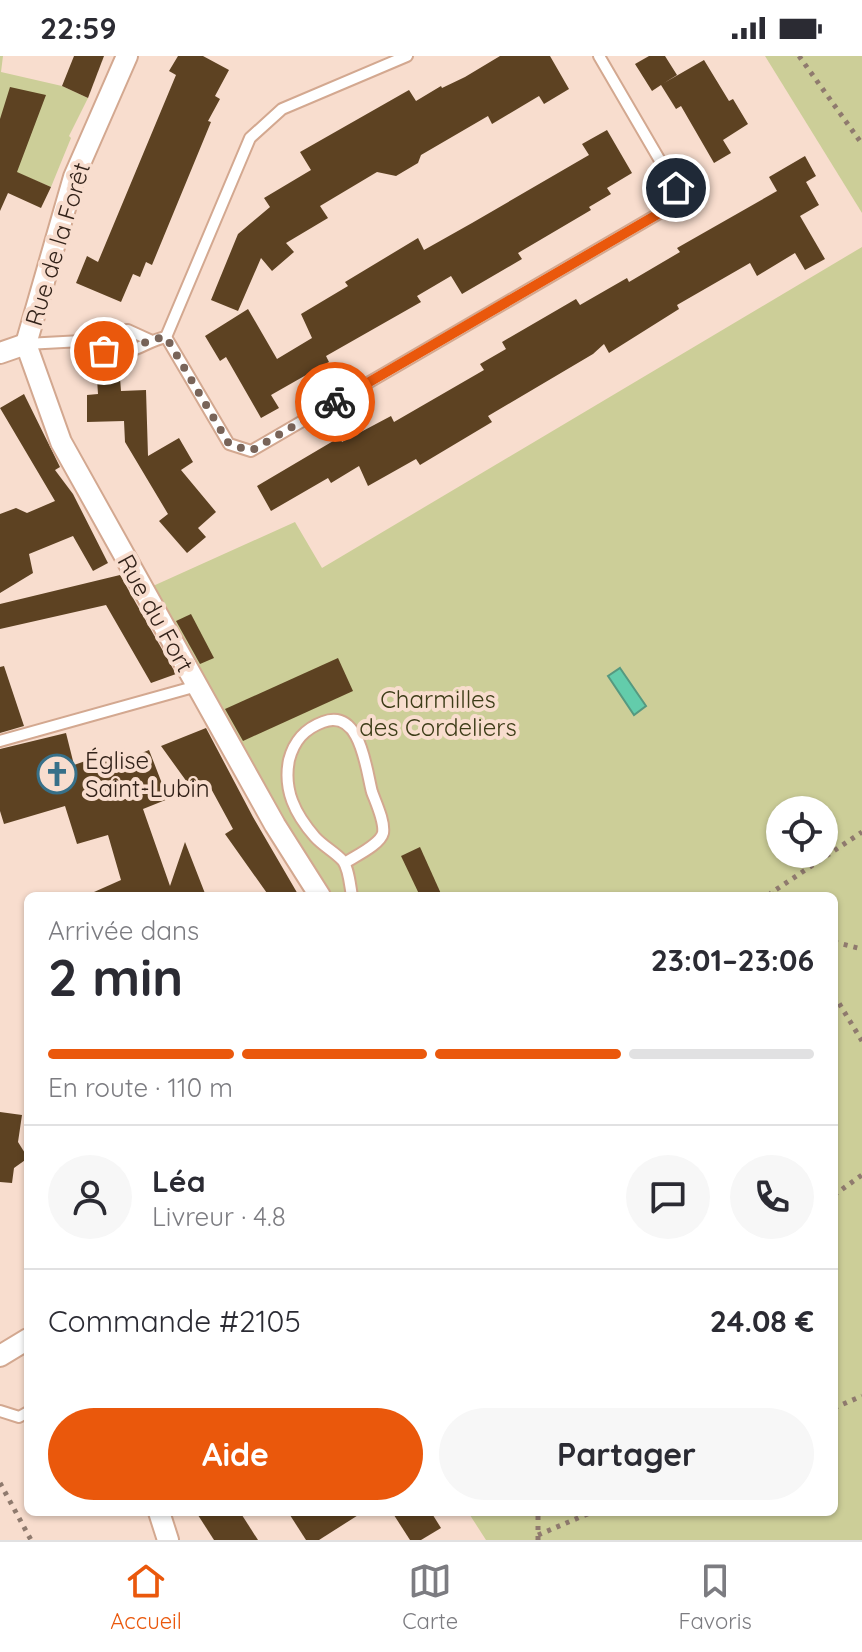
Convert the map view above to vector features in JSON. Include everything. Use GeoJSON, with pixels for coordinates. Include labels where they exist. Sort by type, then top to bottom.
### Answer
{"type":"FeatureCollection","features":[{"type":"Feature","properties":{"kind":"street","name":"Rue de la Forêt"},"geometry":{"type":"LineString","coordinates":[[26,344],[74,177],[127,56]]}},
{"type":"Feature","properties":{"kind":"street"},"geometry":{"type":"LineString","coordinates":[[0,339],[26,344]]}},
{"type":"Feature","properties":{"kind":"street"},"geometry":{"type":"LineString","coordinates":[[0,353],[26,344]]}},
{"type":"Feature","properties":{"kind":"street","name":"Rue du Fort"},"geometry":{"type":"LineString","coordinates":[[26,344],[61,442],[275,825],[317,892]]}},
{"type":"Feature","properties":{"kind":"street"},"geometry":{"type":"LineString","coordinates":[[0,1356],[24,1341]]}},
{"type":"Feature","properties":{"kind":"street"},"geometry":{"type":"LineString","coordinates":[[160,1516],[168,1540]]}},
{"type":"Feature","properties":{"kind":"lane"},"geometry":{"type":"LineString","coordinates":[[166,337],[250,138],[282,109],[407,56]]}},
{"type":"Feature","properties":{"kind":"lane"},"geometry":{"type":"LineString","coordinates":[[166,337],[229,444],[251,451],[670,207],[676,188],[599,56]]}},
{"type":"Feature","properties":{"kind":"lane"},"geometry":{"type":"LineString","coordinates":[[26,344],[82,341],[102,331],[115,330],[128,330],[150,340]]}},
{"type":"Feature","properties":{"kind":"lane"},"geometry":{"type":"LineString","coordinates":[[82,341],[104,351],[129,351],[150,340],[166,337]]}},
{"type":"Feature","properties":{"kind":"lane"},"geometry":{"type":"LineString","coordinates":[[0,741],[197,686]]}},
{"type":"Feature","properties":{"kind":"lane"},"geometry":{"type":"LineString","coordinates":[[345,863],[379,840],[383,829],[367,772],[367,759],[356,735],[347,725],[328,720],[309,728],[293,744],[286,776],[290,801],[315,838],[345,863],[351,892]]}},
{"type":"Feature","properties":{"kind":"lane"},"geometry":{"type":"LineString","coordinates":[[0,1411],[19,1417],[24,1414]]}},
{"type":"Feature","properties":{"kind":"path"},"geometry":{"type":"LineString","coordinates":[[799,56],[862,144]]}},
{"type":"Feature","properties":{"kind":"path"},"geometry":{"type":"LineString","coordinates":[[774,892],[862,832]]}},
{"type":"Feature","properties":{"kind":"path"},"geometry":{"type":"LineString","coordinates":[[838,943],[862,949]]}},
{"type":"Feature","properties":{"kind":"path"},"geometry":{"type":"LineString","coordinates":[[838,1002],[862,1041]]}},
{"type":"Feature","properties":{"kind":"path"},"geometry":{"type":"LineString","coordinates":[[838,1192],[862,1175]]}},
{"type":"Feature","properties":{"kind":"path"},"geometry":{"type":"LineString","coordinates":[[838,1406],[862,1396]]}},
{"type":"Feature","properties":{"kind":"path"},"geometry":{"type":"LineString","coordinates":[[0,1483],[31,1540]]}},
{"type":"Feature","properties":{"kind":"path"},"geometry":{"type":"LineString","coordinates":[[538,1516],[538,1538],[584,1516]]}},
{"type":"Feature","properties":{"kind":"green space"},"geometry":{"type":"Polygon","coordinates":[[[0,56],[3,56],[1,72],[62,86],[88,98],[69,136],[71,138],[51,187],[8,169],[0,182],[0,56]]]}},
{"type":"Feature","properties":{"kind":"green space"},"geometry":{"type":"Polygon","coordinates":[[[765,56],[862,56],[862,213],[765,56]]]}},
{"type":"Feature","properties":{"kind":"green space","name":"Charmilles des Cordeliers"},"geometry":{"type":"Polygon","coordinates":[[[862,247],[862,1540],[486,1540],[471,1516],[838,1516],[838,892],[328,892],[284,827],[153,586],[295,522],[322,568],[862,247]]]}},
{"type":"Feature","properties":{"kind":"shaded area"},"geometry":{"type":"Polygon","coordinates":[[[620,668],[646,706],[634,715],[608,676],[620,668]]]}},
{"type":"Feature","properties":{"kind":"building"},"geometry":{"type":"Polygon","coordinates":[[[74,56],[104,56],[88,98],[62,86],[74,56]]]}},
{"type":"Feature","properties":{"kind":"building"},"geometry":{"type":"Polygon","coordinates":[[[178,56],[203,56],[229,70],[215,96],[220,99],[208,121],[211,122],[152,265],[146,262],[140,277],[133,274],[121,302],[76,283],[87,256],[98,262],[176,75],[169,71],[178,56]]]}},
{"type":"Feature","properties":{"kind":"building"},"geometry":{"type":"Polygon","coordinates":[[[500,56],[550,56],[569,89],[544,104],[539,96],[492,124],[488,116],[421,155],[418,163],[396,176],[377,172],[320,206],[328,218],[286,243],[294,252],[272,271],[261,258],[238,311],[211,300],[238,234],[270,207],[264,198],[311,170],[300,152],[409,90],[416,101],[500,56]]]}},
{"type":"Feature","properties":{"kind":"building"},"geometry":{"type":"Polygon","coordinates":[[[649,56],[665,56],[677,75],[664,83],[704,60],[729,101],[733,99],[748,124],[723,140],[731,153],[714,163],[681,106],[676,109],[661,85],[652,91],[635,64],[649,56]]]}},
{"type":"Feature","properties":{"kind":"building"},"geometry":{"type":"Polygon","coordinates":[[[10,87],[46,95],[17,172],[51,187],[41,208],[8,193],[0,211],[0,119],[10,87]]]}},
{"type":"Feature","properties":{"kind":"building"},"geometry":{"type":"Polygon","coordinates":[[[607,130],[632,173],[607,188],[611,194],[589,207],[591,210],[518,253],[522,259],[462,294],[451,276],[417,296],[421,302],[326,356],[329,362],[271,395],[279,408],[261,418],[226,357],[220,361],[205,336],[248,309],[277,359],[312,338],[301,314],[348,286],[345,282],[418,238],[424,250],[472,223],[589,155],[582,144],[607,130]]]}},
{"type":"Feature","properties":{"kind":"building"},"geometry":{"type":"Polygon","coordinates":[[[805,156],[816,176],[806,182],[819,205],[800,216],[825,259],[805,270],[795,253],[757,276],[750,263],[677,305],[679,309],[609,353],[604,344],[593,354],[488,416],[492,422],[420,465],[416,459],[368,486],[359,466],[331,483],[328,478],[271,511],[257,486],[340,437],[342,442],[391,416],[394,422],[484,370],[480,364],[506,349],[502,342],[576,299],[580,305],[627,278],[629,282],[680,252],[677,248],[777,191],[769,177],[805,156]]]}},
{"type":"Feature","properties":{"kind":"building"},"geometry":{"type":"Polygon","coordinates":[[[120,378],[121,391],[146,390],[148,456],[179,438],[193,462],[181,470],[216,512],[198,528],[206,537],[187,553],[159,521],[168,514],[125,442],[124,421],[87,422],[87,395],[98,394],[97,379],[120,378]]]}},
{"type":"Feature","properties":{"kind":"building"},"geometry":{"type":"Polygon","coordinates":[[[24,394],[60,467],[55,470],[73,494],[108,563],[93,571],[73,536],[29,554],[33,573],[0,593],[0,514],[16,508],[27,513],[55,501],[0,408],[24,394]]]}},
{"type":"Feature","properties":{"kind":"building"},"geometry":{"type":"Polygon","coordinates":[[[120,575],[176,674],[151,683],[106,605],[0,629],[0,604],[120,575]]]}},
{"type":"Feature","properties":{"kind":"building"},"geometry":{"type":"Polygon","coordinates":[[[191,614],[214,658],[200,664],[176,621],[191,614]]]}},
{"type":"Feature","properties":{"kind":"building"},"geometry":{"type":"Polygon","coordinates":[[[338,658],[353,691],[243,741],[225,709],[338,658]]]}},
{"type":"Feature","properties":{"kind":"building"},"geometry":{"type":"Polygon","coordinates":[[[4,666],[24,726],[0,733],[0,667],[4,666]]]}},
{"type":"Feature","properties":{"kind":"building"},"geometry":{"type":"Polygon","coordinates":[[[206,728],[297,892],[266,892],[225,834],[233,829],[208,783],[192,789],[161,746],[206,728]]]}},
{"type":"Feature","properties":{"kind":"building"},"geometry":{"type":"Polygon","coordinates":[[[66,733],[74,765],[108,753],[112,765],[149,750],[168,799],[143,809],[170,886],[185,842],[204,892],[94,892],[121,880],[108,835],[77,844],[65,806],[4,824],[0,811],[0,749],[66,733]]]}},
{"type":"Feature","properties":{"kind":"building"},"geometry":{"type":"Polygon","coordinates":[[[420,847],[440,892],[418,892],[401,856],[420,847]]]}},
{"type":"Feature","properties":{"kind":"building"},"geometry":{"type":"Polygon","coordinates":[[[0,1112],[22,1115],[18,1142],[24,1152],[24,1161],[14,1168],[12,1183],[0,1182],[0,1112]]]}},
{"type":"Feature","properties":{"kind":"building"},"geometry":{"type":"Polygon","coordinates":[[[199,1516],[243,1516],[258,1540],[214,1540],[199,1516]]]}},
{"type":"Feature","properties":{"kind":"building"},"geometry":{"type":"Polygon","coordinates":[[[291,1516],[357,1516],[319,1540],[306,1540],[291,1516]]]}},
{"type":"Feature","properties":{"kind":"building"},"geometry":{"type":"Polygon","coordinates":[[[395,1516],[434,1516],[441,1528],[421,1540],[410,1540],[395,1516]]]}},
{"type":"Feature","properties":{"kind":"way so far"},"geometry":{"type":"LineString","coordinates":[[104,351],[129,351],[150,340],[166,337],[229,444],[251,451],[335,402]]}},
{"type":"Feature","properties":{"kind":"place","name":"Église Saint-Lubin"},"geometry":{"type":"Point","coordinates":[57,774]}},
{"type":"Feature","properties":{"kind":"route"},"geometry":{"type":"LineString","coordinates":[[335,402],[670,207],[676,188]]}}]}
